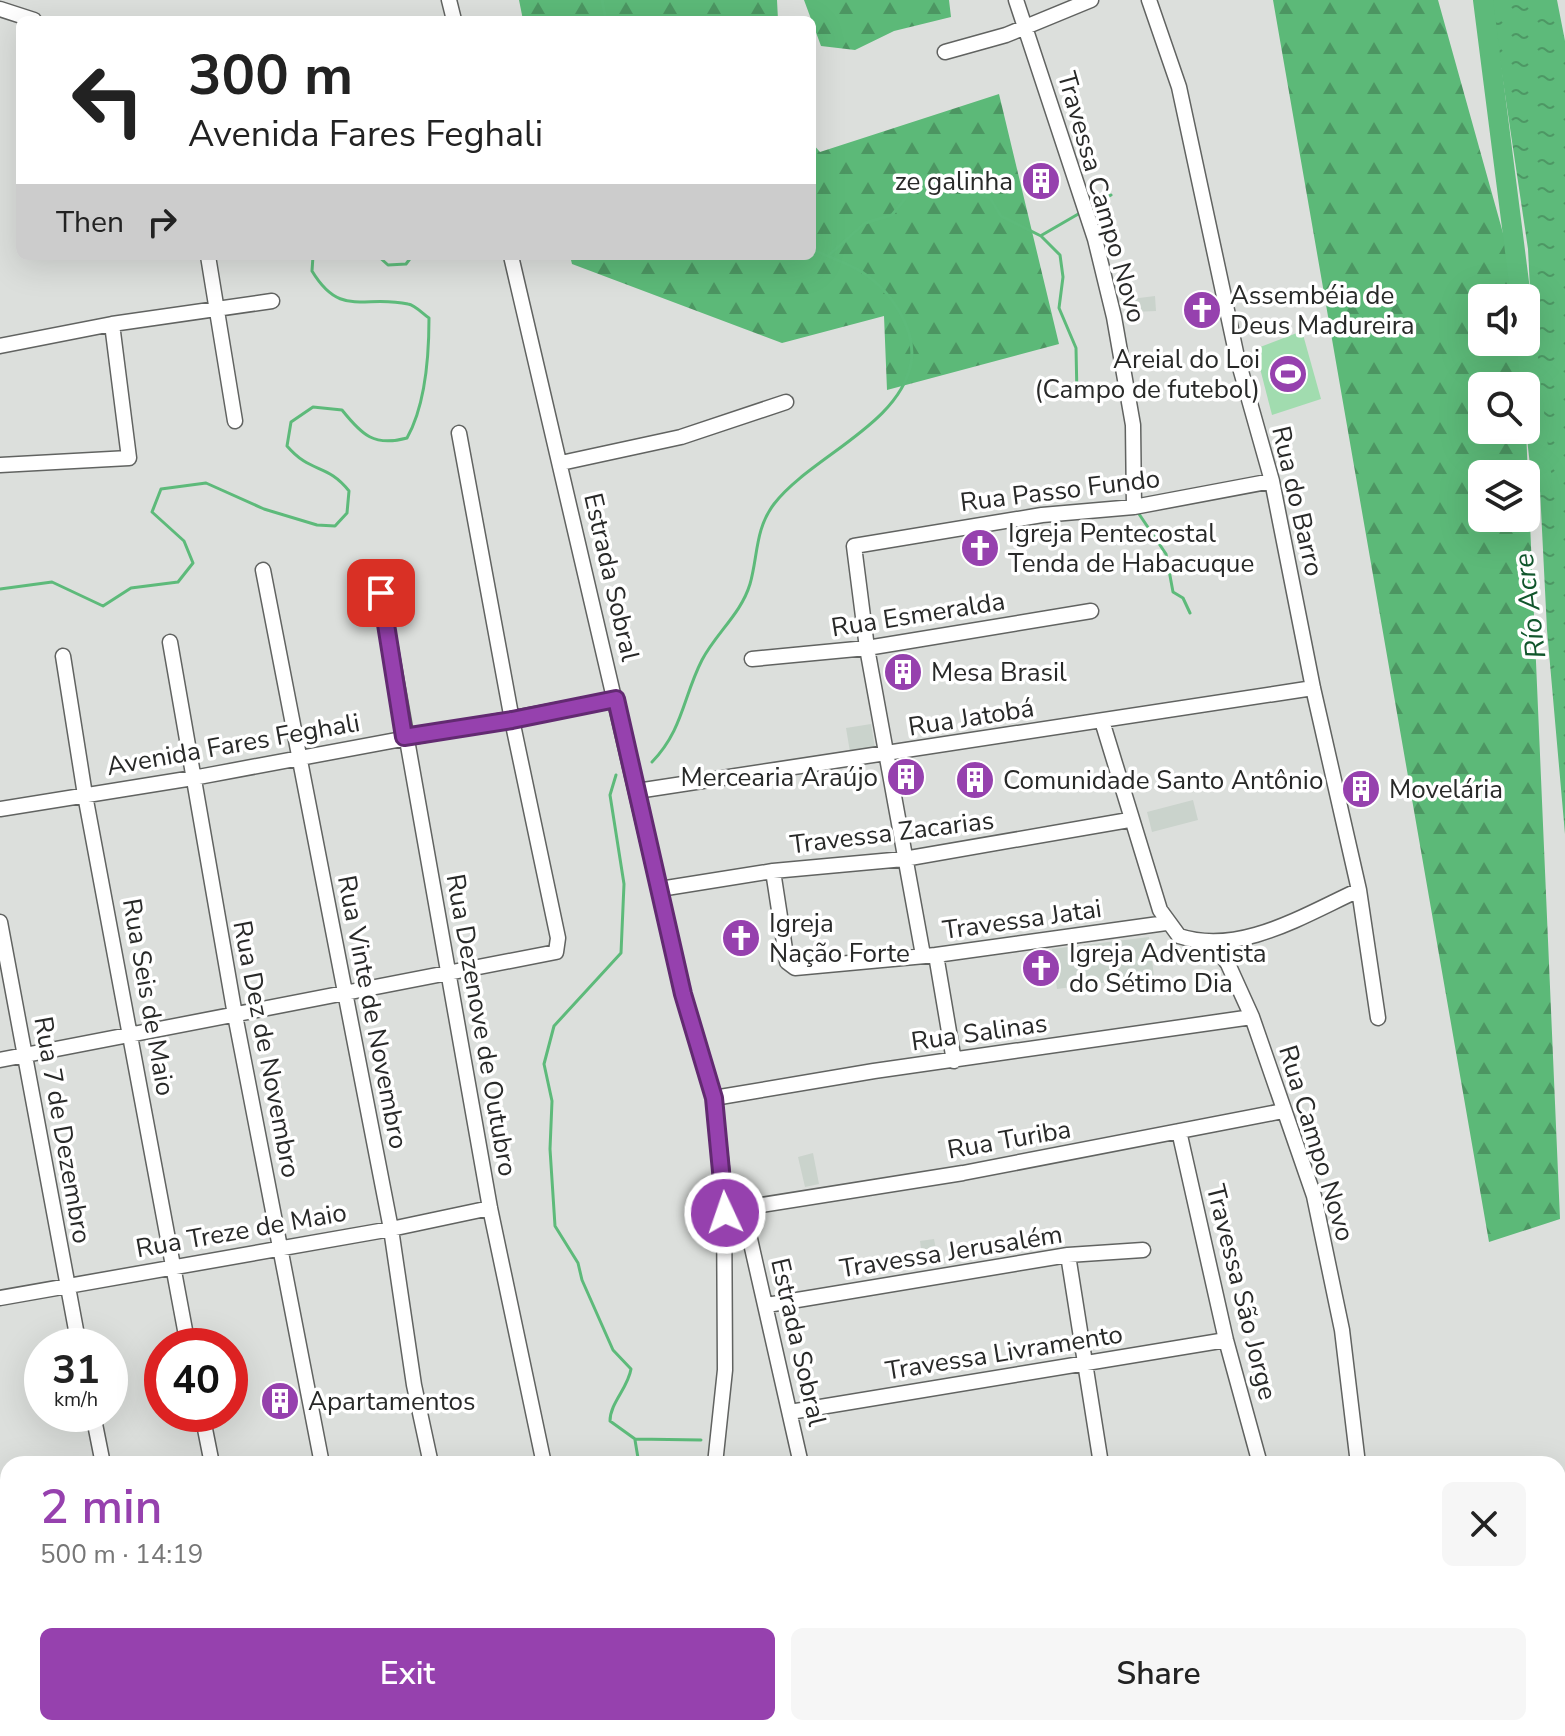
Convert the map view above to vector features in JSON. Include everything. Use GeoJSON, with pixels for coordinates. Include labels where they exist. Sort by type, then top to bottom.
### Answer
{"type":"FeatureCollection","features":[{"type":"Feature","properties":{"kind":"street","name":"Travessa Campo Novo"},"geometry":{"type":"LineString","coordinates":[[1016,0],[1095,239],[1114,317],[1133,425],[1134,507]]}},
{"type":"Feature","properties":{"kind":"street"},"geometry":{"type":"LineString","coordinates":[[945,52],[1026,27],[1091,0]]}},
{"type":"Feature","properties":{"kind":"street","name":"Rua do Barro"},"geometry":{"type":"LineString","coordinates":[[1149,0],[1179,87],[1237,357],[1272,481],[1313,688],[1359,890],[1378,1018]]}},
{"type":"Feature","properties":{"kind":"street"},"geometry":{"type":"LineString","coordinates":[[0,9],[22,16]]}},
{"type":"Feature","properties":{"kind":"street"},"geometry":{"type":"LineString","coordinates":[[209,260],[235,421]]}},
{"type":"Feature","properties":{"kind":"street","name":"Estrada Sobral"},"geometry":{"type":"LineString","coordinates":[[512,260],[683,994],[714,1098],[724,1187],[737,1196],[743,1208],[799,1456]]}},
{"type":"Feature","properties":{"kind":"street"},"geometry":{"type":"LineString","coordinates":[[0,346],[112,324],[272,301]]}},
{"type":"Feature","properties":{"kind":"street"},"geometry":{"type":"LineString","coordinates":[[0,465],[129,458],[112,324]]}},
{"type":"Feature","properties":{"kind":"street"},"geometry":{"type":"LineString","coordinates":[[561,463],[681,437],[786,402]]}},
{"type":"Feature","properties":{"kind":"street"},"geometry":{"type":"LineString","coordinates":[[0,1060],[449,971],[547,957],[556,952],[558,938],[512,720],[459,433]]}},
{"type":"Feature","properties":{"kind":"street","name":"Rua Passo Fundo"},"geometry":{"type":"LineString","coordinates":[[867,648],[854,546],[1042,515],[1134,507],[1272,481]]}},
{"type":"Feature","properties":{"kind":"street","name":"Rua Vinte de Novembro"},"geometry":{"type":"LineString","coordinates":[[263,570],[391,1229],[414,1385],[429,1456]]}},
{"type":"Feature","properties":{"kind":"street","name":"Rua Dezenove de Outubro"},"geometry":{"type":"LineString","coordinates":[[381,593],[404,737],[490,1208],[542,1456]]}},
{"type":"Feature","properties":{"kind":"street","name":"Rua Esmeralda"},"geometry":{"type":"LineString","coordinates":[[752,659],[867,648],[1091,611]]}},
{"type":"Feature","properties":{"kind":"street","name":"Rua Dez de Novembro"},"geometry":{"type":"LineString","coordinates":[[170,642],[235,1015],[320,1456]]}},
{"type":"Feature","properties":{"kind":"street"},"geometry":{"type":"LineString","coordinates":[[867,648],[904,859],[954,1061]]}},
{"type":"Feature","properties":{"kind":"street","name":"Rua Seis de Maio"},"geometry":{"type":"LineString","coordinates":[[63,656],[85,795],[185,1328]]}},
{"type":"Feature","properties":{"kind":"street","name":"Rua Jatobá"},"geometry":{"type":"LineString","coordinates":[[637,791],[1313,688]]}},
{"type":"Feature","properties":{"kind":"street","name":"Avenida Fares Feghali"},"geometry":{"type":"LineString","coordinates":[[0,809],[193,778],[616,699]]}},
{"type":"Feature","properties":{"kind":"street"},"geometry":{"type":"LineString","coordinates":[[1102,721],[1129,820],[1166,923],[1179,936],[1206,942],[1261,934],[1359,890]]}},
{"type":"Feature","properties":{"kind":"street","name":"Travessa Zacarias"},"geometry":{"type":"LineString","coordinates":[[660,889],[773,871],[904,859],[1129,820]]}},
{"type":"Feature","properties":{"kind":"street","name":"Travessa Jatai"},"geometry":{"type":"LineString","coordinates":[[773,871],[790,967],[930,955],[1166,923]]}},
{"type":"Feature","properties":{"kind":"street","name":"Rua 7 de Dezembro"},"geometry":{"type":"LineString","coordinates":[[0,922],[75,1328]]}},
{"type":"Feature","properties":{"kind":"street","name":"Rua Campo Novo"},"geometry":{"type":"LineString","coordinates":[[1206,942],[1228,964],[1252,1017],[1314,1196],[1333,1280],[1357,1456]]}},
{"type":"Feature","properties":{"kind":"street","name":"Rua Salinas"},"geometry":{"type":"LineString","coordinates":[[714,1098],[1252,1017]]}},
{"type":"Feature","properties":{"kind":"street","name":"Rua Turiba"},"geometry":{"type":"LineString","coordinates":[[743,1208],[963,1173],[1283,1111]]}},
{"type":"Feature","properties":{"kind":"street","name":"Travessa São Jorge"},"geometry":{"type":"LineString","coordinates":[[1179,1131],[1226,1340],[1258,1456]]}},
{"type":"Feature","properties":{"kind":"street"},"geometry":{"type":"LineString","coordinates":[[716,1456],[725,1370],[724,1187]]}},
{"type":"Feature","properties":{"kind":"street","name":"Rua Treze de Maio"},"geometry":{"type":"LineString","coordinates":[[0,1298],[391,1229],[490,1208]]}},
{"type":"Feature","properties":{"kind":"street","name":"Travessa Jerusalém"},"geometry":{"type":"LineString","coordinates":[[767,1305],[1068,1255],[1143,1250]]}},
{"type":"Feature","properties":{"kind":"street"},"geometry":{"type":"LineString","coordinates":[[1068,1255],[1100,1456]]}},
{"type":"Feature","properties":{"kind":"street","name":"Travessa Livramento"},"geometry":{"type":"LineString","coordinates":[[790,1412],[1226,1340]]}},
{"type":"Feature","properties":{"kind":"street"},"geometry":{"type":"LineString","coordinates":[[97,1432],[101,1456]]}},
{"type":"Feature","properties":{"kind":"street"},"geometry":{"type":"LineString","coordinates":[[206,1432],[210,1456]]}},
{"type":"Feature","properties":{"kind":"shaded area"},"geometry":{"type":"Polygon","coordinates":[[[1155,296],[1156,311],[1134,312],[1131,299],[1155,296]]]}},
{"type":"Feature","properties":{"kind":"shaded area"},"geometry":{"type":"Polygon","coordinates":[[[871,724],[875,748],[850,752],[846,728],[871,724]]]}},
{"type":"Feature","properties":{"kind":"shaded area"},"geometry":{"type":"Polygon","coordinates":[[[1193,800],[1198,820],[1152,832],[1147,812],[1193,800]]]}},
{"type":"Feature","properties":{"kind":"shaded area"},"geometry":{"type":"Polygon","coordinates":[[[1149,937],[1154,976],[1057,989],[1052,949],[1149,937]]]}},
{"type":"Feature","properties":{"kind":"shaded area"},"geometry":{"type":"Polygon","coordinates":[[[813,1153],[819,1184],[805,1187],[798,1157],[813,1153]]]}},
{"type":"Feature","properties":{"kind":"shaded area"},"geometry":{"type":"Polygon","coordinates":[[[934,1239],[938,1260],[923,1262],[920,1241],[934,1239]]]}},
{"type":"Feature","properties":{"kind":"green space"},"geometry":{"type":"Polygon","coordinates":[[[519,0],[777,0],[778,16],[522,16],[519,0]]]}},
{"type":"Feature","properties":{"kind":"green space"},"geometry":{"type":"Polygon","coordinates":[[[804,0],[949,0],[951,17],[894,31],[855,50],[821,46],[816,32],[816,16],[810,16],[804,0]]]}},
{"type":"Feature","properties":{"kind":"green space"},"geometry":{"type":"Polygon","coordinates":[[[1273,0],[1438,0],[1517,284],[1468,284],[1468,356],[1523,356],[1523,372],[1468,372],[1468,444],[1527,444],[1527,460],[1468,460],[1468,532],[1530,532],[1560,1219],[1489,1242],[1273,0]]]}},
{"type":"Feature","properties":{"kind":"green space"},"geometry":{"type":"Polygon","coordinates":[[[999,94],[1059,344],[887,390],[884,316],[782,343],[572,264],[571,260],[816,260],[816,148],[820,152],[999,94]]]}},
{"type":"Feature","properties":{"kind":"green space","name":"Areial do Loi (Campo de futebol)"},"geometry":{"type":"Polygon","coordinates":[[[1302,331],[1321,399],[1272,415],[1255,349],[1302,331]]]}},
{"type":"Feature","properties":{"kind":"water"},"geometry":{"type":"Polygon","coordinates":[[[1491,0],[1557,0],[1565,41],[1565,834],[1547,630],[1538,444],[1540,372],[1534,372],[1533,356],[1540,356],[1540,284],[1530,284],[1528,249],[1491,0]]]}},
{"type":"Feature","properties":{"kind":"waterway"},"geometry":{"type":"LineString","coordinates":[[602,0],[605,16]]}},
{"type":"Feature","properties":{"kind":"waterway","name":"Río Acre"},"geometry":{"type":"LineString","coordinates":[[1483,0],[1519,284]]}},
{"type":"Feature","properties":{"kind":"waterway"},"geometry":{"type":"LineString","coordinates":[[829,255],[865,223],[892,215],[923,176],[942,178],[990,198],[1001,216],[1041,236],[1060,255],[1063,277],[1059,308],[1076,348],[1077,396]]}},
{"type":"Feature","properties":{"kind":"waterway"},"geometry":{"type":"LineString","coordinates":[[1090,207],[1111,195]]}},
{"type":"Feature","properties":{"kind":"waterway"},"geometry":{"type":"LineString","coordinates":[[1042,235],[1080,213]]}},
{"type":"Feature","properties":{"kind":"waterway"},"geometry":{"type":"LineString","coordinates":[[652,762],[670,738],[702,660],[746,595],[760,533],[768,513],[790,487],[890,405],[903,385],[911,363],[912,350],[906,324],[891,299],[862,272],[816,251]]}},
{"type":"Feature","properties":{"kind":"waterway"},"geometry":{"type":"LineString","coordinates":[[0,589],[52,582],[103,606],[131,588],[178,582],[193,563],[184,541],[152,512],[161,489],[206,483],[264,509],[317,525],[335,526],[347,513],[349,491],[333,476],[304,461],[287,446],[291,422],[313,407],[342,410],[370,437],[386,441],[407,438],[422,396],[429,318],[408,304],[354,302],[333,295],[312,271],[313,260]]}},
{"type":"Feature","properties":{"kind":"waterway"},"geometry":{"type":"LineString","coordinates":[[382,260],[388,265],[406,264],[409,260]]}},
{"type":"Feature","properties":{"kind":"waterway","name":"Río Acre"},"geometry":{"type":"LineString","coordinates":[[1528,356],[1542,482]]}},
{"type":"Feature","properties":{"kind":"waterway"},"geometry":{"type":"LineString","coordinates":[[1139,514],[1166,554],[1173,592],[1183,598],[1190,613]]}},
{"type":"Feature","properties":{"kind":"waterway"},"geometry":{"type":"LineString","coordinates":[[616,775],[610,795],[624,884],[621,953],[554,1026],[544,1064],[552,1101],[550,1149],[555,1226],[578,1263],[582,1280],[613,1350],[631,1369],[610,1421],[635,1439],[701,1440]]}},
{"type":"Feature","properties":{"kind":"waterway"},"geometry":{"type":"LineString","coordinates":[[635,1440],[638,1456]]}},
{"type":"Feature","properties":{"kind":"place","name":"ze galinha"},"geometry":{"type":"Point","coordinates":[1041,181]}},
{"type":"Feature","properties":{"kind":"place","name":"Assembéia de Deus Madureira"},"geometry":{"type":"Point","coordinates":[1202,310]}},
{"type":"Feature","properties":{"kind":"place","name":"Areial do Loi (Campo de futebol)"},"geometry":{"type":"Point","coordinates":[1288,374]}},
{"type":"Feature","properties":{"kind":"place","name":"Igreja Pentecostal Tenda de Habacuque"},"geometry":{"type":"Point","coordinates":[980,548]}},
{"type":"Feature","properties":{"kind":"place","name":"Mesa Brasil"},"geometry":{"type":"Point","coordinates":[903,672]}},
{"type":"Feature","properties":{"kind":"place","name":"Mercearia Araújo"},"geometry":{"type":"Point","coordinates":[906,777]}},
{"type":"Feature","properties":{"kind":"place","name":"Comunidade Santo Antônio"},"geometry":{"type":"Point","coordinates":[975,780]}},
{"type":"Feature","properties":{"kind":"place","name":"Movelária"},"geometry":{"type":"Point","coordinates":[1361,789]}},
{"type":"Feature","properties":{"kind":"place","name":"Igreja Nação Forte"},"geometry":{"type":"Point","coordinates":[741,938]}},
{"type":"Feature","properties":{"kind":"place","name":"Igreja Adventista do Sétimo Dia"},"geometry":{"type":"Point","coordinates":[1041,968]}},
{"type":"Feature","properties":{"kind":"place","name":"Apartamentos"},"geometry":{"type":"Point","coordinates":[280,1401]}},
{"type":"Feature","properties":{"kind":"route"},"geometry":{"type":"LineString","coordinates":[[381,593],[404,737],[616,699],[683,994],[714,1098],[720,1134],[725,1213]]}}]}
